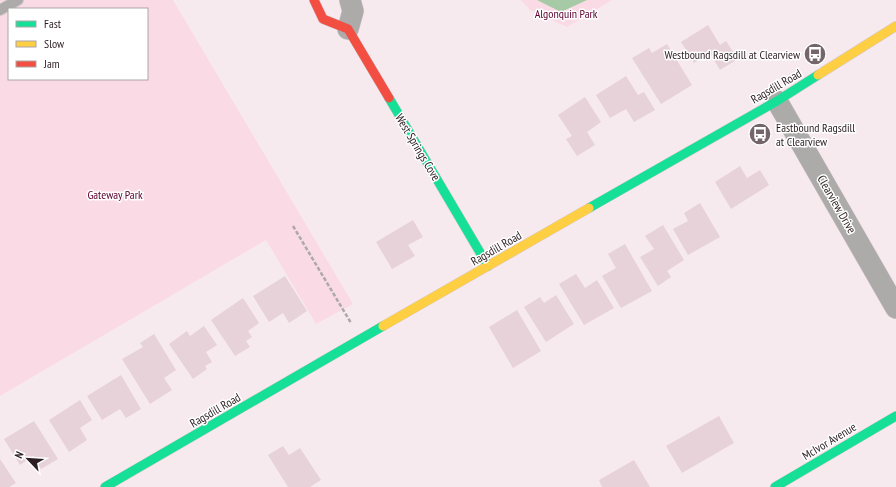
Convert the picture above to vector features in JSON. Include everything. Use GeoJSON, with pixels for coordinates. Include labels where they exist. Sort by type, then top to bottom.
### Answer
{"type":"FeatureCollection","features":[{"type":"Feature","properties":{"kind":"street"},"geometry":{"type":"LineString","coordinates":[[314,0],[323,19],[348,29],[353,11],[350,0]]}},
{"type":"Feature","properties":{"kind":"street","name":"Ragsdill Road"},"geometry":{"type":"LineString","coordinates":[[105,487],[777,101],[896,26]]}},
{"type":"Feature","properties":{"kind":"street","name":"West Springs Cove"},"geometry":{"type":"LineString","coordinates":[[348,29],[488,266]]}},
{"type":"Feature","properties":{"kind":"street","name":"Clearview Drive"},"geometry":{"type":"LineString","coordinates":[[777,101],[896,308]]}},
{"type":"Feature","properties":{"kind":"street","name":"McIvor Avenue"},"geometry":{"type":"LineString","coordinates":[[775,487],[896,416]]}},
{"type":"Feature","properties":{"kind":"lane"},"geometry":{"type":"LineString","coordinates":[[0,10],[18,0]]}},
{"type":"Feature","properties":{"kind":"path"},"geometry":{"type":"LineString","coordinates":[[293,226],[361,339]]}},
{"type":"Feature","properties":{"kind":"green space","name":"Gateway Park"},"geometry":{"type":"Polygon","coordinates":[[[0,0],[173,0],[353,304],[316,324],[266,240],[0,396],[0,0]]]}},
{"type":"Feature","properties":{"kind":"green space","name":"Algonquin Park"},"geometry":{"type":"Polygon","coordinates":[[[521,0],[612,0],[567,27],[530,10],[521,0]]]}},
{"type":"Feature","properties":{"kind":"shaded area"},"geometry":{"type":"Polygon","coordinates":[[[537,0],[587,0],[561,12],[537,0]]]}},
{"type":"Feature","properties":{"kind":"building"},"geometry":{"type":"Polygon","coordinates":[[[708,25],[720,45],[726,41],[738,59],[720,70],[710,53],[694,63],[681,42],[708,25]]]}},
{"type":"Feature","properties":{"kind":"building"},"geometry":{"type":"Polygon","coordinates":[[[667,44],[692,85],[661,104],[632,58],[649,48],[652,53],[667,44]]]}},
{"type":"Feature","properties":{"kind":"building"},"geometry":{"type":"Polygon","coordinates":[[[626,76],[638,95],[644,92],[655,110],[634,122],[626,109],[610,118],[596,95],[626,76]]]}},
{"type":"Feature","properties":{"kind":"building"},"geometry":{"type":"Polygon","coordinates":[[[585,97],[601,122],[587,132],[595,145],[577,156],[566,139],[572,136],[558,115],[585,97]]]}},
{"type":"Feature","properties":{"kind":"building"},"geometry":{"type":"Polygon","coordinates":[[[740,166],[747,178],[760,170],[769,185],[731,209],[715,182],[740,166]]]}},
{"type":"Feature","properties":{"kind":"building"},"geometry":{"type":"Polygon","coordinates":[[[700,203],[720,237],[688,255],[673,229],[688,221],[684,213],[700,203]]]}},
{"type":"Feature","properties":{"kind":"building"},"geometry":{"type":"Polygon","coordinates":[[[413,220],[423,237],[408,245],[415,256],[392,269],[376,242],[413,220]]]}},
{"type":"Feature","properties":{"kind":"building"},"geometry":{"type":"Polygon","coordinates":[[[663,225],[684,260],[667,271],[671,277],[658,286],[640,257],[654,249],[645,236],[663,225]]]}},
{"type":"Feature","properties":{"kind":"building"},"geometry":{"type":"Polygon","coordinates":[[[625,244],[652,291],[621,308],[602,276],[616,268],[608,254],[625,244]]]}},
{"type":"Feature","properties":{"kind":"building"},"geometry":{"type":"Polygon","coordinates":[[[576,274],[585,288],[597,280],[614,308],[584,325],[559,284],[576,274]]]}},
{"type":"Feature","properties":{"kind":"building"},"geometry":{"type":"Polygon","coordinates":[[[285,276],[307,311],[289,323],[283,313],[269,322],[253,296],[285,276]]]}},
{"type":"Feature","properties":{"kind":"building"},"geometry":{"type":"Polygon","coordinates":[[[556,295],[574,324],[546,342],[524,307],[540,297],[544,303],[556,295]]]}},
{"type":"Feature","properties":{"kind":"building"},"geometry":{"type":"Polygon","coordinates":[[[243,298],[259,323],[248,331],[252,337],[246,341],[250,347],[235,356],[211,320],[243,298]]]}},
{"type":"Feature","properties":{"kind":"building"},"geometry":{"type":"Polygon","coordinates":[[[517,310],[541,351],[513,368],[489,327],[517,310]]]}},
{"type":"Feature","properties":{"kind":"building"},"geometry":{"type":"Polygon","coordinates":[[[204,326],[217,345],[206,352],[212,362],[205,366],[207,369],[193,379],[169,344],[187,331],[190,336],[204,326]]]}},
{"type":"Feature","properties":{"kind":"building"},"geometry":{"type":"Polygon","coordinates":[[[154,334],[176,370],[164,378],[172,390],[150,404],[122,359],[143,347],[140,343],[154,334]]]}},
{"type":"Feature","properties":{"kind":"building"},"geometry":{"type":"Polygon","coordinates":[[[121,375],[141,409],[126,418],[120,409],[102,420],[87,396],[121,375]]]}},
{"type":"Feature","properties":{"kind":"building"},"geometry":{"type":"Polygon","coordinates":[[[80,400],[92,420],[80,428],[87,440],[69,452],[49,420],[80,400]]]}},
{"type":"Feature","properties":{"kind":"building"},"geometry":{"type":"Polygon","coordinates":[[[719,416],[734,443],[682,473],[666,446],[719,416]]]}},
{"type":"Feature","properties":{"kind":"building"},"geometry":{"type":"Polygon","coordinates":[[[34,421],[58,459],[41,469],[33,456],[20,465],[4,439],[34,421]]]}},
{"type":"Feature","properties":{"kind":"building"},"geometry":{"type":"Polygon","coordinates":[[[283,446],[289,455],[300,448],[321,480],[310,487],[288,487],[268,455],[283,446]]]}},
{"type":"Feature","properties":{"kind":"building"},"geometry":{"type":"Polygon","coordinates":[[[0,459],[16,483],[9,487],[0,487],[0,459]]]}},
{"type":"Feature","properties":{"kind":"building"},"geometry":{"type":"Polygon","coordinates":[[[634,460],[650,487],[602,487],[599,480],[634,460]]]}},
{"type":"Feature","properties":{"kind":"traffic: fast"},"geometry":{"type":"LineString","coordinates":[[589,208],[777,101],[818,75]]}},
{"type":"Feature","properties":{"kind":"traffic: fast"},"geometry":{"type":"LineString","coordinates":[[389,98],[488,266]]}},
{"type":"Feature","properties":{"kind":"traffic: fast"},"geometry":{"type":"LineString","coordinates":[[105,487],[383,326]]}},
{"type":"Feature","properties":{"kind":"traffic: fast"},"geometry":{"type":"LineString","coordinates":[[775,487],[896,416]]}},
{"type":"Feature","properties":{"kind":"traffic: slow"},"geometry":{"type":"LineString","coordinates":[[818,75],[896,26]]}},
{"type":"Feature","properties":{"kind":"traffic: slow"},"geometry":{"type":"LineString","coordinates":[[383,326],[589,208]]}},
{"type":"Feature","properties":{"kind":"traffic: jam"},"geometry":{"type":"LineString","coordinates":[[314,0],[323,19],[348,29],[389,98]]}},
{"type":"Feature","properties":{"kind":"place","name":"Westbound Ragsdill at Clearview"},"geometry":{"type":"Point","coordinates":[815,54]}},
{"type":"Feature","properties":{"kind":"place","name":"Eastbound Ragsdill at Clearview"},"geometry":{"type":"Point","coordinates":[760,134]}}]}
